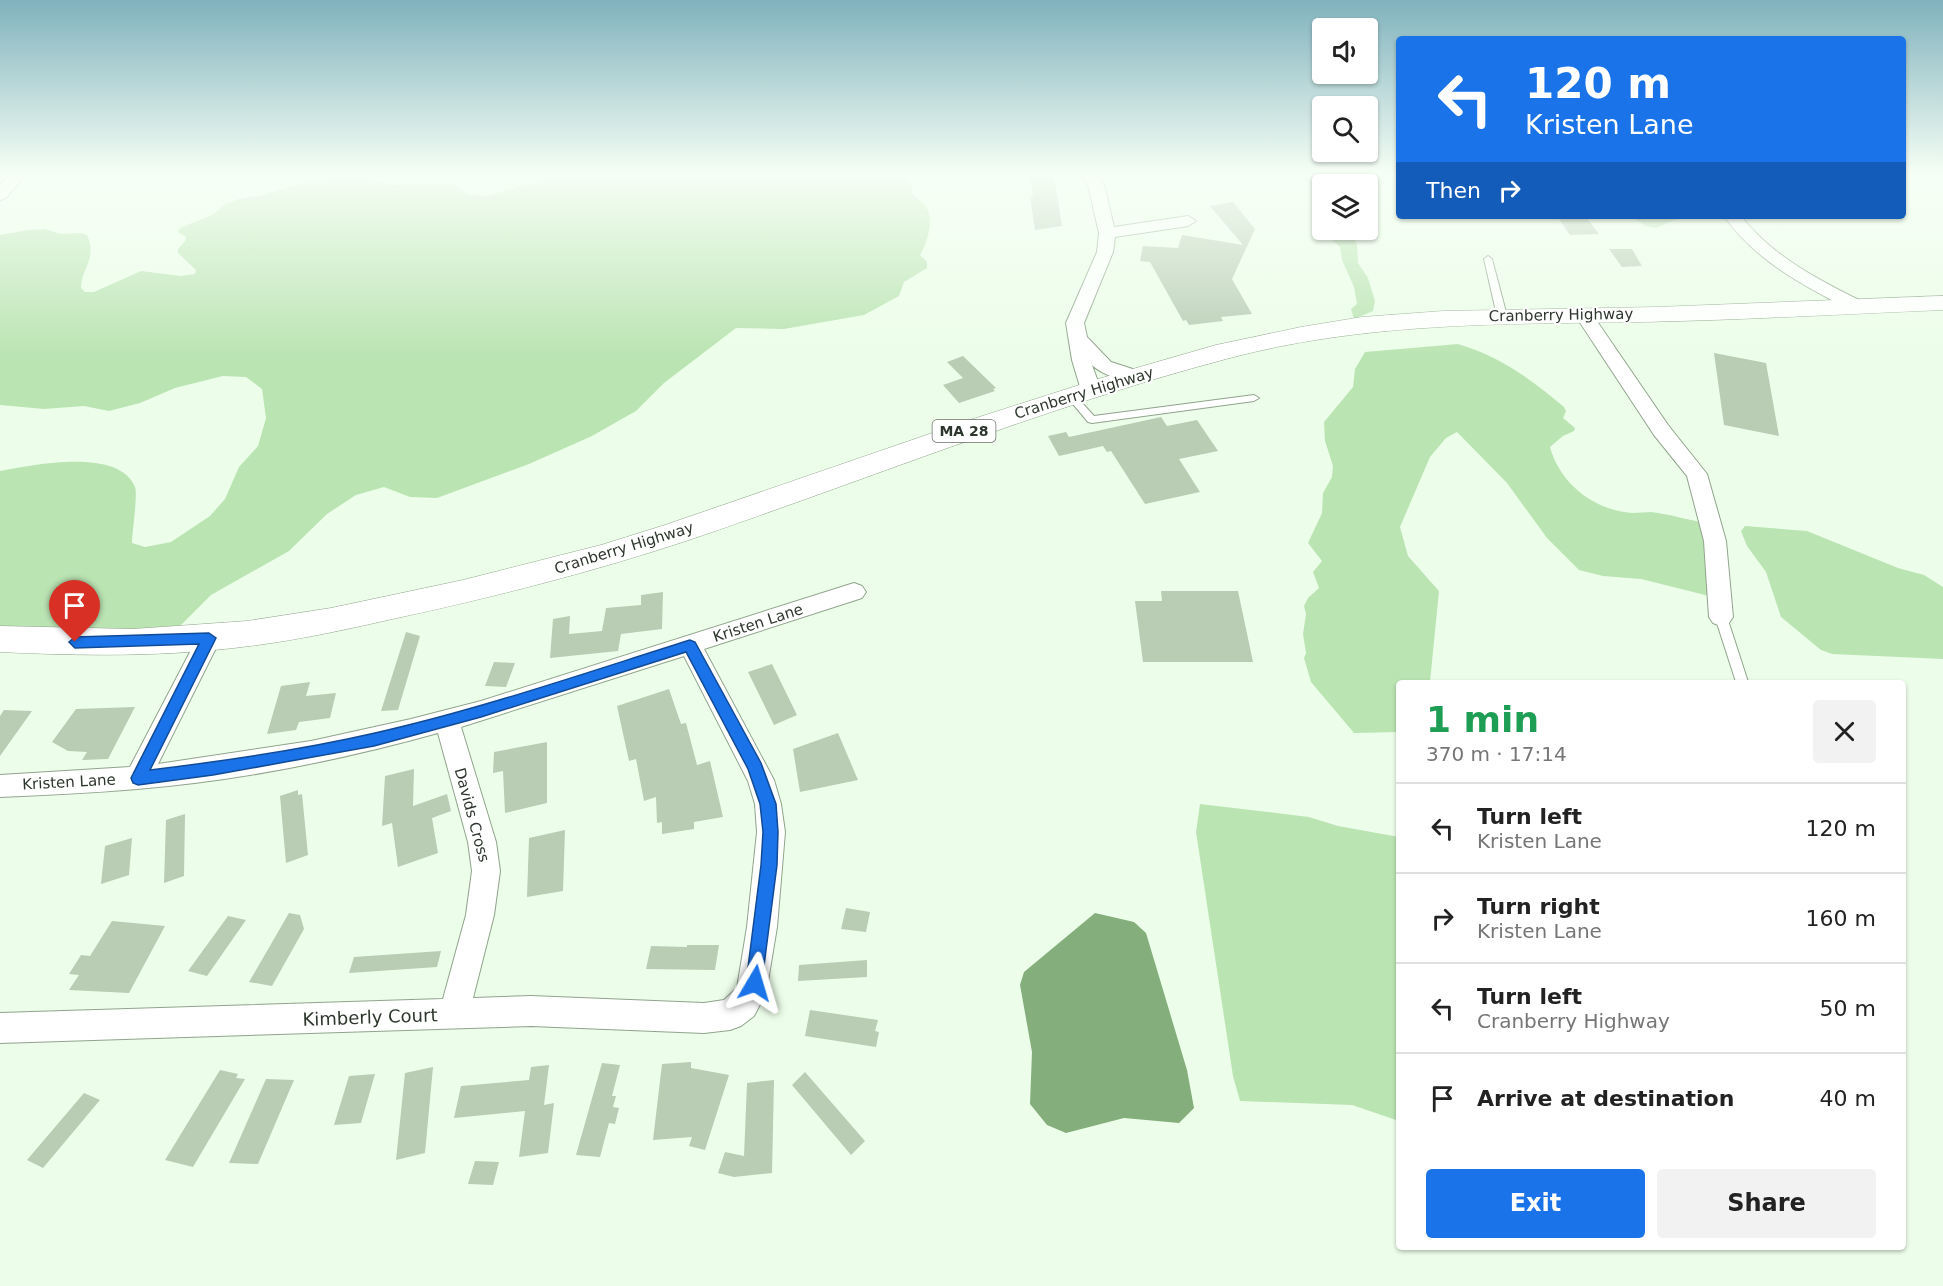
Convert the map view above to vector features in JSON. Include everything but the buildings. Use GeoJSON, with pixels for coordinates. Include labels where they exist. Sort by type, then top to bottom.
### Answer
{"type":"FeatureCollection","features":[{"type":"Feature","properties":{"kind":"main road","name":"Cranberry Highway"},"geometry":{"type":"LineString","coordinates":[[0,639],[94,643],[209,638],[289,628],[423,601],[593,558],[723,518],[961,432],[1135,376],[1225,351],[1321,332],[1416,320],[1943,303]]}},
{"type":"Feature","properties":{"kind":"street"},"geometry":{"type":"LineString","coordinates":[[1081,393],[1080,360],[1075,323],[1105,252],[1107,235]]}},
{"type":"Feature","properties":{"kind":"street"},"geometry":{"type":"LineString","coordinates":[[1749,235],[1759,247],[1777,261],[1855,305]]}},
{"type":"Feature","properties":{"kind":"street"},"geometry":{"type":"LineString","coordinates":[[1584,315],[1661,430],[1697,474],[1715,541],[1722,617]]}},
{"type":"Feature","properties":{"kind":"street"},"geometry":{"type":"LineString","coordinates":[[1078,339],[1104,366],[1135,376]]}},
{"type":"Feature","properties":{"kind":"street","name":"Kristen Lane"},"geometry":{"type":"LineString","coordinates":[[0,786],[138,778],[198,771],[328,749],[447,721],[854,592]]}},
{"type":"Feature","properties":{"kind":"street","name":"Kristen Lane"},"geometry":{"type":"LineString","coordinates":[[138,778],[209,638]]}},
{"type":"Feature","properties":{"kind":"street","name":"Kimberly Court"},"geometry":{"type":"LineString","coordinates":[[0,1028],[531,1011],[704,1018],[722,1017],[738,1011],[747,1000],[755,983],[766,896],[770,817],[765,792],[755,768],[690,645]]}},
{"type":"Feature","properties":{"kind":"street","name":"Davids Cross"},"geometry":{"type":"LineString","coordinates":[[447,721],[482,842],[486,871],[480,915],[454,1014]]}},
{"type":"Feature","properties":{"kind":"lane"},"geometry":{"type":"LineString","coordinates":[[1488,259],[1502,316]]}},
{"type":"Feature","properties":{"kind":"lane"},"geometry":{"type":"LineString","coordinates":[[1081,393],[1092,420],[1254,398]]}},
{"type":"Feature","properties":{"kind":"lane"},"geometry":{"type":"LineString","coordinates":[[1722,617],[1741,680]]}},
{"type":"Feature","properties":{"kind":"shaded area"},"geometry":{"type":"Polygon","coordinates":[[[0,235],[87,235],[91,251],[82,281],[81,288],[85,292],[94,292],[141,271],[181,276],[195,274],[196,270],[178,253],[186,237],[183,235],[928,235],[920,255],[927,262],[927,268],[904,282],[899,296],[864,315],[784,329],[736,328],[664,383],[636,411],[592,436],[529,464],[437,498],[410,497],[384,487],[356,495],[327,514],[289,551],[211,595],[178,628],[0,633],[0,471],[33,465],[74,462],[112,467],[126,475],[135,487],[132,543],[145,547],[171,542],[210,516],[225,499],[239,467],[258,446],[266,418],[262,389],[246,377],[223,376],[175,388],[140,403],[109,411],[84,406],[44,409],[0,405],[0,235]]]}},
{"type":"Feature","properties":{"kind":"shaded area"},"geometry":{"type":"Polygon","coordinates":[[[1332,240],[1355,240],[1358,263],[1368,278],[1375,301],[1373,311],[1354,319],[1351,309],[1357,304],[1354,287],[1342,260],[1340,247],[1332,240]]]}},
{"type":"Feature","properties":{"kind":"shaded area"},"geometry":{"type":"Polygon","coordinates":[[[1458,344],[1502,362],[1540,387],[1564,407],[1566,411],[1563,418],[1575,428],[1550,447],[1562,472],[1580,493],[1592,501],[1618,511],[1651,512],[1706,523],[1717,598],[1641,579],[1603,576],[1579,570],[1547,538],[1507,483],[1457,432],[1446,438],[1430,457],[1400,527],[1408,556],[1439,591],[1430,680],[1396,680],[1396,732],[1354,733],[1311,682],[1304,658],[1306,653],[1303,634],[1306,614],[1304,606],[1308,598],[1319,588],[1313,572],[1322,561],[1308,543],[1322,513],[1323,493],[1332,477],[1333,466],[1325,441],[1324,422],[1353,387],[1355,369],[1365,352],[1458,344]]]}},
{"type":"Feature","properties":{"kind":"shaded area"},"geometry":{"type":"Polygon","coordinates":[[[1745,526],[1807,531],[1898,568],[1924,575],[1943,587],[1943,659],[1832,654],[1821,650],[1781,617],[1766,572],[1747,546],[1741,531],[1745,526]]]}},
{"type":"Feature","properties":{"kind":"shaded area"},"geometry":{"type":"Polygon","coordinates":[[[1200,804],[1309,817],[1338,826],[1396,836],[1396,1120],[1352,1105],[1240,1101],[1233,1076],[1196,832],[1200,804]]]}},
{"type":"Feature","properties":{"kind":"shaded area"},"geometry":{"type":"Polygon","coordinates":[[[1095,913],[1134,922],[1146,933],[1187,1070],[1194,1108],[1179,1123],[1124,1118],[1066,1133],[1047,1125],[1030,1104],[1032,1052],[1020,985],[1024,972],[1095,913]]]}},
{"type":"Feature","properties":{"kind":"route"},"geometry":{"type":"LineString","coordinates":[[75,642],[171,641],[209,638],[138,778],[213,769],[374,740],[481,711],[690,645],[710,687],[761,780],[768,804],[771,832],[769,865],[755,983]]}}]}
